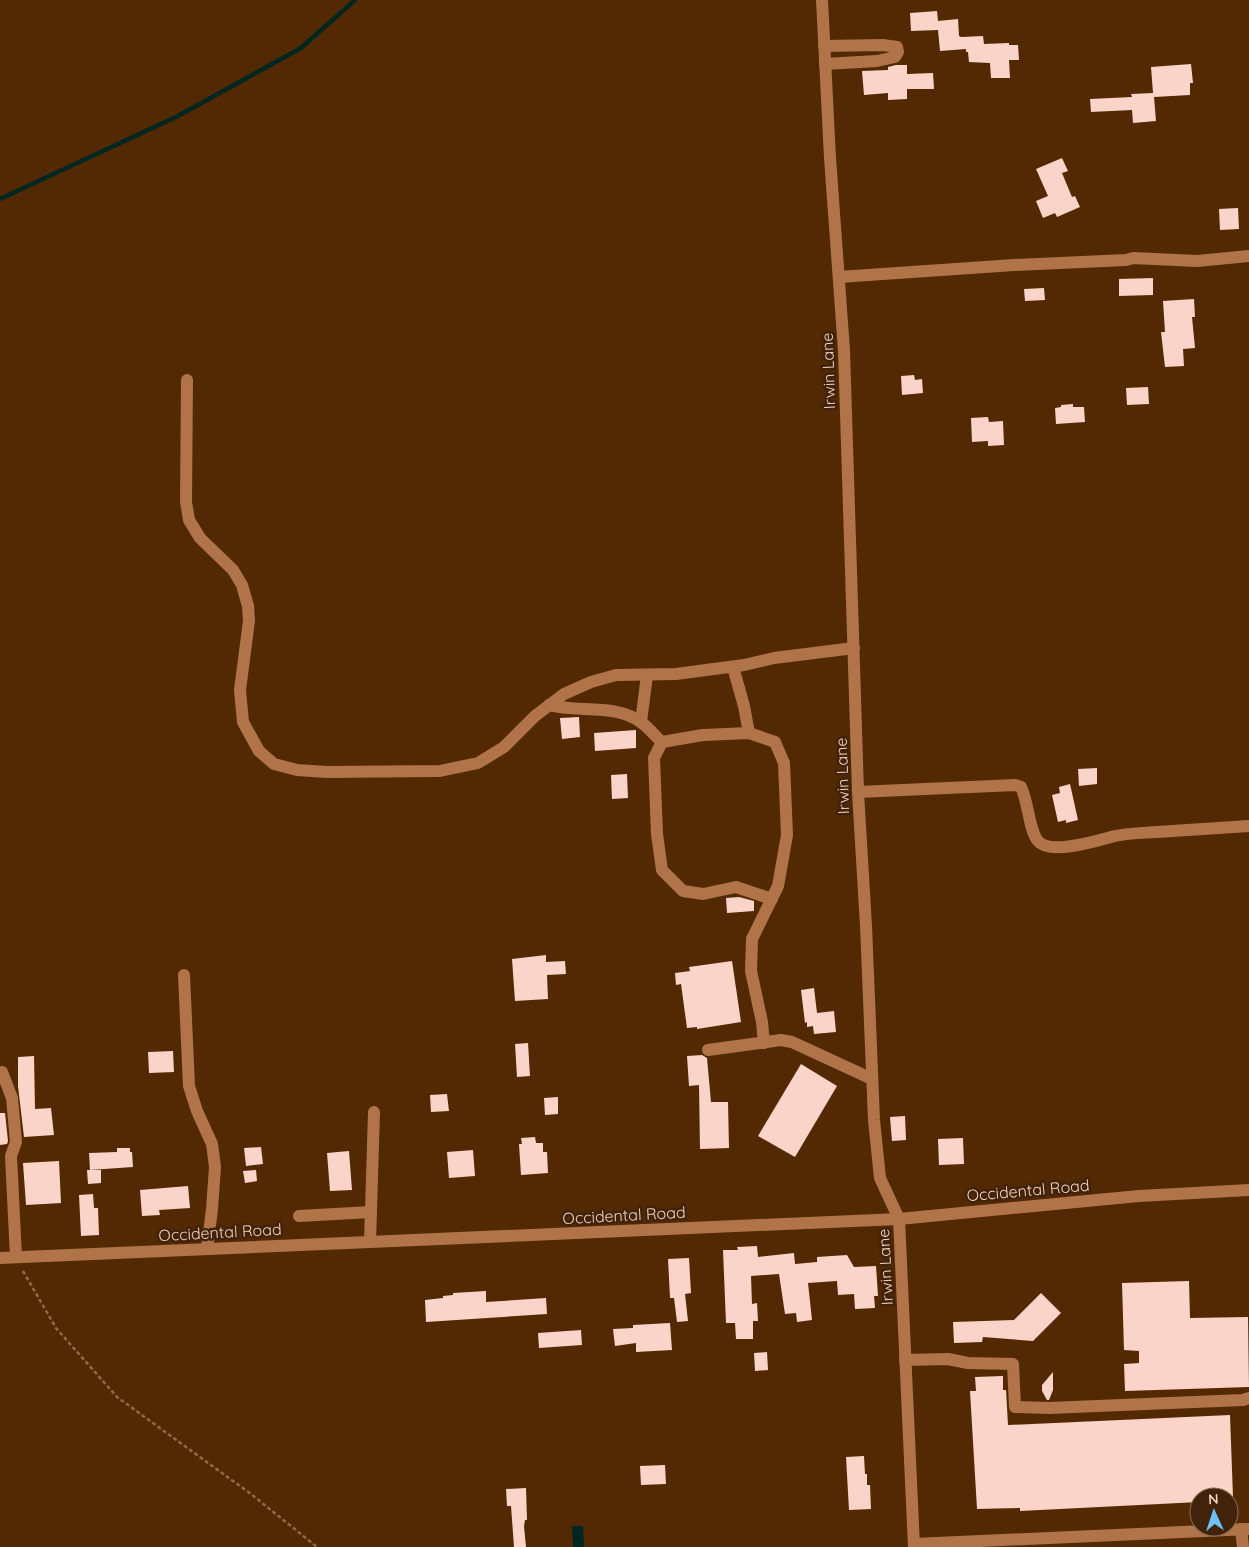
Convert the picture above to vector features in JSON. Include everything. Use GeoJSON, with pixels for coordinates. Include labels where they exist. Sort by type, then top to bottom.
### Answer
{"type":"FeatureCollection","features":[{"type":"Feature","properties":{"kind":"street","name":"Irwin Lane"},"geometry":{"type":"LineString","coordinates":[[822,0],[844,350],[858,792],[874,1120],[880,1178],[899,1219],[914,1546]]}},
{"type":"Feature","properties":{"kind":"street"},"geometry":{"type":"LineString","coordinates":[[824,46],[882,45],[897,47],[898,52],[895,57],[877,61],[825,64]]}},
{"type":"Feature","properties":{"kind":"street"},"geometry":{"type":"LineString","coordinates":[[839,277],[1014,265],[1126,260],[1132,258],[1197,261],[1249,256]]}},
{"type":"Feature","properties":{"kind":"street"},"geometry":{"type":"LineString","coordinates":[[187,380],[186,502],[189,520],[200,538],[232,570],[242,585],[248,606],[240,690],[243,722],[259,751],[274,764],[297,770],[327,772],[440,771],[478,762],[504,747],[535,716],[549,705],[564,694],[591,682],[616,675],[676,674],[733,667],[774,658],[854,648]]}},
{"type":"Feature","properties":{"kind":"street"},"geometry":{"type":"LineString","coordinates":[[733,667],[744,706],[749,733]]}},
{"type":"Feature","properties":{"kind":"street"},"geometry":{"type":"LineString","coordinates":[[641,722],[647,674]]}},
{"type":"Feature","properties":{"kind":"street"},"geometry":{"type":"LineString","coordinates":[[549,705],[563,709],[611,711],[624,714],[641,722],[662,742]]}},
{"type":"Feature","properties":{"kind":"street"},"geometry":{"type":"LineString","coordinates":[[662,742],[703,735],[749,733],[775,742],[784,764],[787,835],[778,886],[752,939],[751,971],[762,1022],[764,1042]]}},
{"type":"Feature","properties":{"kind":"street"},"geometry":{"type":"LineString","coordinates":[[662,742],[654,758],[657,834],[662,870],[683,891],[703,894],[736,887],[772,899]]}},
{"type":"Feature","properties":{"kind":"street"},"geometry":{"type":"LineString","coordinates":[[858,792],[1015,785],[1021,787],[1024,792],[1037,841],[1045,846],[1055,848],[1122,835],[1249,826]]}},
{"type":"Feature","properties":{"kind":"street"},"geometry":{"type":"LineString","coordinates":[[184,974],[190,1086],[197,1111],[212,1144],[216,1167],[207,1249]]}},
{"type":"Feature","properties":{"kind":"street"},"geometry":{"type":"LineString","coordinates":[[708,1050],[781,1040],[792,1042],[872,1079]]}},
{"type":"Feature","properties":{"kind":"street"},"geometry":{"type":"LineString","coordinates":[[2,1072],[12,1098],[16,1142],[11,1156],[16,1258]]}},
{"type":"Feature","properties":{"kind":"street"},"geometry":{"type":"LineString","coordinates":[[370,1242],[374,1112]]}},
{"type":"Feature","properties":{"kind":"street","name":"Occidental Road"},"geometry":{"type":"LineString","coordinates":[[0,1258],[899,1219],[1139,1196],[1249,1190]]}},
{"type":"Feature","properties":{"kind":"street"},"geometry":{"type":"LineString","coordinates":[[299,1216],[371,1212]]}},
{"type":"Feature","properties":{"kind":"street"},"geometry":{"type":"LineString","coordinates":[[905,1360],[948,1359],[987,1364],[1013,1364],[1015,1407],[1049,1408],[1243,1400],[1249,1398]]}},
{"type":"Feature","properties":{"kind":"street"},"geometry":{"type":"LineString","coordinates":[[914,1546],[1245,1529],[1243,1547]]}},
{"type":"Feature","properties":{"kind":"path"},"geometry":{"type":"LineString","coordinates":[[16,1258],[56,1328],[117,1397],[251,1494],[317,1547]]}},
{"type":"Feature","properties":{"kind":"water"},"geometry":{"type":"Polygon","coordinates":[[[572,1526],[583,1526],[584,1547],[573,1547],[572,1526]]]}},
{"type":"Feature","properties":{"kind":"building"},"geometry":{"type":"Polygon","coordinates":[[[937,11],[938,21],[958,19],[959,36],[961,37],[983,36],[984,44],[1009,43],[1009,45],[1018,45],[1019,60],[1009,60],[1010,78],[991,78],[990,63],[969,62],[966,49],[940,51],[938,30],[911,31],[910,13],[937,11]]]}},
{"type":"Feature","properties":{"kind":"building"},"geometry":{"type":"Polygon","coordinates":[[[1191,64],[1193,83],[1190,83],[1190,95],[1154,97],[1156,121],[1133,123],[1132,110],[1091,112],[1090,99],[1132,97],[1131,94],[1153,93],[1151,67],[1191,64]]]}},
{"type":"Feature","properties":{"kind":"building"},"geometry":{"type":"Polygon","coordinates":[[[907,65],[907,74],[933,73],[934,89],[907,89],[907,99],[888,100],[888,93],[864,95],[862,71],[888,70],[888,67],[907,65]]]}},
{"type":"Feature","properties":{"kind":"building"},"geometry":{"type":"Polygon","coordinates":[[[1062,158],[1068,171],[1062,173],[1072,197],[1075,196],[1080,207],[1057,217],[1055,213],[1043,218],[1036,201],[1048,196],[1036,169],[1062,158]]]}},
{"type":"Feature","properties":{"kind":"building"},"geometry":{"type":"Polygon","coordinates":[[[1238,208],[1239,229],[1220,230],[1219,209],[1238,208]]]}},
{"type":"Feature","properties":{"kind":"building"},"geometry":{"type":"Polygon","coordinates":[[[1153,278],[1153,295],[1119,296],[1119,279],[1153,278]]]}},
{"type":"Feature","properties":{"kind":"building"},"geometry":{"type":"Polygon","coordinates":[[[1044,288],[1045,300],[1025,301],[1024,289],[1044,288]]]}},
{"type":"Feature","properties":{"kind":"building"},"geometry":{"type":"Polygon","coordinates":[[[1194,299],[1195,317],[1192,317],[1195,348],[1183,349],[1184,366],[1165,367],[1161,332],[1165,332],[1163,301],[1194,299]]]}},
{"type":"Feature","properties":{"kind":"building"},"geometry":{"type":"Polygon","coordinates":[[[914,375],[915,380],[922,379],[923,393],[902,395],[901,376],[914,375]]]}},
{"type":"Feature","properties":{"kind":"building"},"geometry":{"type":"Polygon","coordinates":[[[1148,387],[1149,404],[1127,405],[1126,388],[1148,387]]]}},
{"type":"Feature","properties":{"kind":"building"},"geometry":{"type":"Polygon","coordinates":[[[1073,404],[1073,407],[1084,407],[1085,422],[1056,424],[1055,408],[1061,407],[1061,405],[1073,404]]]}},
{"type":"Feature","properties":{"kind":"building"},"geometry":{"type":"Polygon","coordinates":[[[988,417],[989,422],[1003,421],[1004,445],[988,446],[988,441],[972,442],[971,418],[988,417]]]}},
{"type":"Feature","properties":{"kind":"building"},"geometry":{"type":"Polygon","coordinates":[[[579,717],[580,737],[562,739],[560,718],[579,717]]]}},
{"type":"Feature","properties":{"kind":"building"},"geometry":{"type":"Polygon","coordinates":[[[636,730],[636,748],[595,751],[594,733],[636,730]]]}},
{"type":"Feature","properties":{"kind":"building"},"geometry":{"type":"Polygon","coordinates":[[[1097,768],[1097,784],[1079,786],[1078,769],[1097,768]]]}},
{"type":"Feature","properties":{"kind":"building"},"geometry":{"type":"Polygon","coordinates":[[[627,774],[628,798],[612,799],[611,775],[627,774]]]}},
{"type":"Feature","properties":{"kind":"building"},"geometry":{"type":"Polygon","coordinates":[[[1070,784],[1078,820],[1066,823],[1066,820],[1058,822],[1052,795],[1060,793],[1059,787],[1070,784]]]}},
{"type":"Feature","properties":{"kind":"building"},"geometry":{"type":"Polygon","coordinates":[[[739,897],[754,901],[754,911],[727,913],[726,898],[739,897]]]}},
{"type":"Feature","properties":{"kind":"building"},"geometry":{"type":"Polygon","coordinates":[[[546,955],[546,962],[565,961],[566,974],[547,975],[548,999],[515,1001],[512,959],[546,955]]]}},
{"type":"Feature","properties":{"kind":"building"},"geometry":{"type":"Polygon","coordinates":[[[732,961],[741,1022],[697,1029],[697,1027],[687,1028],[681,984],[676,985],[675,973],[690,971],[689,967],[732,961]]]}},
{"type":"Feature","properties":{"kind":"building"},"geometry":{"type":"Polygon","coordinates":[[[814,988],[817,1013],[834,1011],[836,1032],[814,1034],[813,1026],[807,1027],[807,1022],[805,1023],[801,990],[814,988]]]}},
{"type":"Feature","properties":{"kind":"building"},"geometry":{"type":"Polygon","coordinates":[[[528,1043],[530,1076],[517,1077],[515,1044],[528,1043]]]}},
{"type":"Feature","properties":{"kind":"building"},"geometry":{"type":"Polygon","coordinates":[[[173,1051],[174,1072],[149,1073],[148,1052],[173,1051]]]}},
{"type":"Feature","properties":{"kind":"building"},"geometry":{"type":"Polygon","coordinates":[[[702,1055],[707,1058],[711,1102],[728,1102],[729,1148],[700,1149],[699,1085],[689,1086],[687,1056],[702,1055]]]}},
{"type":"Feature","properties":{"kind":"building"},"geometry":{"type":"Polygon","coordinates":[[[34,1056],[35,1109],[51,1108],[54,1135],[24,1137],[18,1086],[18,1057],[34,1056]]]}},
{"type":"Feature","properties":{"kind":"building"},"geometry":{"type":"Polygon","coordinates":[[[801,1064],[837,1086],[795,1157],[758,1136],[801,1064]]]}},
{"type":"Feature","properties":{"kind":"building"},"geometry":{"type":"Polygon","coordinates":[[[447,1094],[449,1111],[431,1112],[430,1095],[447,1094]]]}},
{"type":"Feature","properties":{"kind":"building"},"geometry":{"type":"Polygon","coordinates":[[[558,1097],[558,1114],[545,1115],[544,1098],[558,1097]]]}},
{"type":"Feature","properties":{"kind":"building"},"geometry":{"type":"Polygon","coordinates":[[[0,1113],[5,1113],[8,1141],[7,1144],[0,1145],[0,1113]]]}},
{"type":"Feature","properties":{"kind":"building"},"geometry":{"type":"Polygon","coordinates":[[[905,1116],[906,1140],[892,1141],[890,1117],[905,1116]]]}},
{"type":"Feature","properties":{"kind":"building"},"geometry":{"type":"Polygon","coordinates":[[[535,1137],[536,1143],[543,1143],[543,1152],[547,1152],[548,1173],[521,1175],[519,1144],[522,1144],[521,1138],[535,1137]]]}},
{"type":"Feature","properties":{"kind":"building"},"geometry":{"type":"Polygon","coordinates":[[[963,1138],[964,1164],[939,1165],[938,1139],[963,1138]]]}},
{"type":"Feature","properties":{"kind":"building"},"geometry":{"type":"Polygon","coordinates":[[[261,1147],[263,1164],[246,1166],[244,1148],[261,1147]]]}},
{"type":"Feature","properties":{"kind":"building"},"geometry":{"type":"Polygon","coordinates":[[[117,1148],[130,1148],[133,1167],[90,1170],[89,1153],[117,1152],[117,1148]]]}},
{"type":"Feature","properties":{"kind":"building"},"geometry":{"type":"Polygon","coordinates":[[[473,1150],[475,1176],[449,1178],[447,1152],[473,1150]]]}},
{"type":"Feature","properties":{"kind":"building"},"geometry":{"type":"Polygon","coordinates":[[[349,1151],[352,1190],[330,1191],[327,1153],[349,1151]]]}},
{"type":"Feature","properties":{"kind":"building"},"geometry":{"type":"Polygon","coordinates":[[[59,1161],[61,1203],[26,1205],[23,1163],[59,1161]]]}},
{"type":"Feature","properties":{"kind":"building"},"geometry":{"type":"Polygon","coordinates":[[[87,1170],[101,1170],[101,1183],[88,1184],[87,1170]]]}},
{"type":"Feature","properties":{"kind":"building"},"geometry":{"type":"Polygon","coordinates":[[[256,1170],[257,1181],[245,1183],[243,1171],[256,1170]]]}},
{"type":"Feature","properties":{"kind":"building"},"geometry":{"type":"Polygon","coordinates":[[[188,1186],[190,1208],[159,1210],[160,1215],[142,1216],[140,1190],[188,1186]]]}},
{"type":"Feature","properties":{"kind":"building"},"geometry":{"type":"Polygon","coordinates":[[[93,1194],[94,1208],[98,1208],[99,1235],[81,1236],[79,1195],[93,1194]]]}},
{"type":"Feature","properties":{"kind":"building"},"geometry":{"type":"Polygon","coordinates":[[[757,1246],[758,1257],[794,1253],[795,1264],[817,1262],[817,1257],[847,1255],[854,1267],[876,1266],[878,1296],[874,1296],[875,1308],[855,1309],[854,1294],[838,1295],[837,1281],[808,1283],[812,1320],[797,1322],[796,1313],[785,1314],[779,1274],[751,1276],[752,1304],[757,1303],[758,1321],[753,1321],[753,1339],[736,1339],[735,1323],[726,1323],[723,1250],[738,1250],[737,1247],[757,1246]]]}},
{"type":"Feature","properties":{"kind":"building"},"geometry":{"type":"Polygon","coordinates":[[[689,1258],[691,1293],[685,1294],[688,1321],[677,1322],[674,1298],[670,1298],[668,1259],[689,1258]]]}},
{"type":"Feature","properties":{"kind":"building"},"geometry":{"type":"Polygon","coordinates":[[[1189,1281],[1190,1318],[1248,1317],[1249,1387],[1125,1391],[1124,1364],[1139,1363],[1139,1351],[1124,1350],[1122,1283],[1189,1281]]]}},
{"type":"Feature","properties":{"kind":"building"},"geometry":{"type":"Polygon","coordinates":[[[486,1291],[486,1302],[546,1298],[547,1314],[426,1322],[425,1300],[443,1298],[443,1296],[453,1295],[453,1293],[486,1291]]]}},
{"type":"Feature","properties":{"kind":"building"},"geometry":{"type":"Polygon","coordinates":[[[1041,1293],[1061,1313],[1033,1341],[983,1337],[982,1342],[954,1343],[953,1322],[1014,1320],[1041,1293]]]}},
{"type":"Feature","properties":{"kind":"building"},"geometry":{"type":"Polygon","coordinates":[[[670,1323],[672,1350],[636,1352],[636,1343],[615,1346],[613,1329],[633,1328],[633,1325],[670,1323]]]}},
{"type":"Feature","properties":{"kind":"building"},"geometry":{"type":"Polygon","coordinates":[[[581,1330],[582,1345],[539,1348],[538,1333],[581,1330]]]}},
{"type":"Feature","properties":{"kind":"building"},"geometry":{"type":"Polygon","coordinates":[[[767,1352],[768,1370],[755,1371],[754,1353],[767,1352]]]}},
{"type":"Feature","properties":{"kind":"building"},"geometry":{"type":"Polygon","coordinates":[[[1053,1372],[1053,1390],[1049,1400],[1047,1400],[1042,1391],[1042,1385],[1053,1372]]]}},
{"type":"Feature","properties":{"kind":"building"},"geometry":{"type":"Polygon","coordinates":[[[1003,1376],[1003,1390],[1006,1390],[1008,1425],[1230,1415],[1233,1487],[1189,1487],[1189,1503],[1020,1511],[1020,1508],[977,1509],[970,1391],[976,1391],[975,1377],[1003,1376]]]}},
{"type":"Feature","properties":{"kind":"building"},"geometry":{"type":"Polygon","coordinates":[[[864,1456],[867,1485],[870,1485],[871,1509],[849,1510],[846,1457],[864,1456]]]}},
{"type":"Feature","properties":{"kind":"building"},"geometry":{"type":"Polygon","coordinates":[[[665,1465],[666,1484],[641,1485],[640,1466],[665,1465]]]}},
{"type":"Feature","properties":{"kind":"building"},"geometry":{"type":"Polygon","coordinates":[[[526,1488],[527,1520],[525,1520],[524,1526],[526,1547],[514,1547],[511,1506],[507,1506],[506,1489],[526,1488]]]}},
{"type":"Feature","properties":{"kind":"waterway"},"geometry":{"type":"LineString","coordinates":[[0,199],[176,117],[301,48],[355,0]]}}]}
